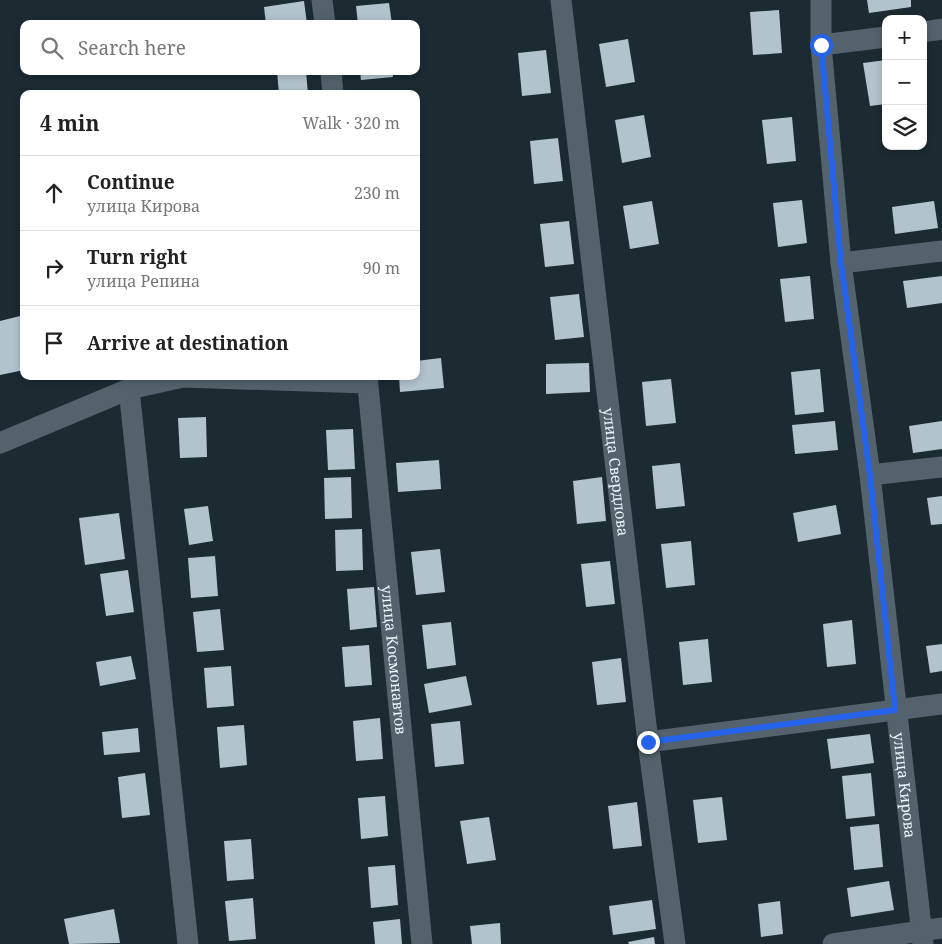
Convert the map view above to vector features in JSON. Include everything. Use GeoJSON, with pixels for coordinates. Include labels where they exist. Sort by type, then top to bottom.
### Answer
{"type":"FeatureCollection","features":[{"type":"Feature","properties":{"kind":"street"},"geometry":{"type":"LineString","coordinates":[[322,0],[324,20]]}},
{"type":"Feature","properties":{"kind":"street","name":"улица Свердлова"},"geometry":{"type":"LineString","coordinates":[[561,0],[648,742],[675,944]]}},
{"type":"Feature","properties":{"kind":"street","name":"улица Кирова"},"geometry":{"type":"LineString","coordinates":[[821,0],[821,45],[841,263],[870,475],[895,710],[929,934]]}},
{"type":"Feature","properties":{"kind":"street"},"geometry":{"type":"LineString","coordinates":[[927,31],[942,29]]}},
{"type":"Feature","properties":{"kind":"street"},"geometry":{"type":"LineString","coordinates":[[821,45],[882,37]]}},
{"type":"Feature","properties":{"kind":"street"},"geometry":{"type":"LineString","coordinates":[[332,75],[333,90]]}},
{"type":"Feature","properties":{"kind":"street"},"geometry":{"type":"LineString","coordinates":[[841,263],[942,251]]}},
{"type":"Feature","properties":{"kind":"street"},"geometry":{"type":"LineString","coordinates":[[0,443],[129,389],[170,380]]}},
{"type":"Feature","properties":{"kind":"street","name":"улица Космонавтов"},"geometry":{"type":"LineString","coordinates":[[367,380],[422,944]]}},
{"type":"Feature","properties":{"kind":"street"},"geometry":{"type":"LineString","coordinates":[[129,389],[188,944]]}},
{"type":"Feature","properties":{"kind":"street"},"geometry":{"type":"LineString","coordinates":[[870,475],[942,467]]}},
{"type":"Feature","properties":{"kind":"street"},"geometry":{"type":"LineString","coordinates":[[648,742],[942,704]]}},
{"type":"Feature","properties":{"kind":"street"},"geometry":{"type":"LineString","coordinates":[[833,944],[929,934]]}},
{"type":"Feature","properties":{"kind":"building"},"geometry":{"type":"Polygon","coordinates":[[[867,0],[911,0],[911,7],[869,13],[867,0]]]}},
{"type":"Feature","properties":{"kind":"building"},"geometry":{"type":"Polygon","coordinates":[[[304,1],[306,20],[266,20],[264,7],[304,1]]]}},
{"type":"Feature","properties":{"kind":"building"},"geometry":{"type":"Polygon","coordinates":[[[389,3],[391,20],[358,20],[356,6],[389,3]]]}},
{"type":"Feature","properties":{"kind":"building"},"geometry":{"type":"Polygon","coordinates":[[[779,10],[782,53],[753,55],[750,12],[779,10]]]}},
{"type":"Feature","properties":{"kind":"building"},"geometry":{"type":"Polygon","coordinates":[[[628,39],[635,82],[606,87],[599,44],[628,39]]]}},
{"type":"Feature","properties":{"kind":"building"},"geometry":{"type":"Polygon","coordinates":[[[546,50],[551,93],[522,96],[518,53],[546,50]]]}},
{"type":"Feature","properties":{"kind":"building"},"geometry":{"type":"Polygon","coordinates":[[[882,61],[882,104],[870,106],[863,63],[882,61]]]}},
{"type":"Feature","properties":{"kind":"building"},"geometry":{"type":"Polygon","coordinates":[[[277,75],[306,75],[308,90],[279,90],[277,75]]]}},
{"type":"Feature","properties":{"kind":"building"},"geometry":{"type":"Polygon","coordinates":[[[360,75],[393,75],[393,77],[361,80],[360,75]]]}},
{"type":"Feature","properties":{"kind":"building"},"geometry":{"type":"Polygon","coordinates":[[[644,115],[651,157],[622,163],[615,120],[644,115]]]}},
{"type":"Feature","properties":{"kind":"building"},"geometry":{"type":"Polygon","coordinates":[[[792,117],[796,161],[767,164],[762,120],[792,117]]]}},
{"type":"Feature","properties":{"kind":"building"},"geometry":{"type":"Polygon","coordinates":[[[558,138],[563,181],[534,184],[530,141],[558,138]]]}},
{"type":"Feature","properties":{"kind":"building"},"geometry":{"type":"Polygon","coordinates":[[[802,200],[807,243],[778,247],[773,203],[802,200]]]}},
{"type":"Feature","properties":{"kind":"building"},"geometry":{"type":"Polygon","coordinates":[[[652,201],[659,244],[630,249],[623,206],[652,201]]]}},
{"type":"Feature","properties":{"kind":"building"},"geometry":{"type":"Polygon","coordinates":[[[934,201],[938,228],[895,234],[892,207],[934,201]]]}},
{"type":"Feature","properties":{"kind":"building"},"geometry":{"type":"Polygon","coordinates":[[[569,221],[574,264],[545,267],[540,224],[569,221]]]}},
{"type":"Feature","properties":{"kind":"building"},"geometry":{"type":"Polygon","coordinates":[[[810,276],[814,319],[785,322],[780,279],[810,276]]]}},
{"type":"Feature","properties":{"kind":"building"},"geometry":{"type":"Polygon","coordinates":[[[942,276],[942,303],[907,308],[903,281],[942,276]]]}},
{"type":"Feature","properties":{"kind":"building"},"geometry":{"type":"Polygon","coordinates":[[[579,294],[584,337],[555,340],[550,297],[579,294]]]}},
{"type":"Feature","properties":{"kind":"building"},"geometry":{"type":"Polygon","coordinates":[[[20,316],[20,371],[0,375],[0,321],[20,316]]]}},
{"type":"Feature","properties":{"kind":"building"},"geometry":{"type":"Polygon","coordinates":[[[441,358],[444,388],[400,392],[399,380],[420,380],[420,361],[441,358]]]}},
{"type":"Feature","properties":{"kind":"building"},"geometry":{"type":"Polygon","coordinates":[[[589,363],[590,392],[546,394],[546,364],[589,363]]]}},
{"type":"Feature","properties":{"kind":"building"},"geometry":{"type":"Polygon","coordinates":[[[820,369],[824,412],[795,415],[791,372],[820,369]]]}},
{"type":"Feature","properties":{"kind":"building"},"geometry":{"type":"Polygon","coordinates":[[[671,379],[676,423],[646,426],[642,382],[671,379]]]}},
{"type":"Feature","properties":{"kind":"building"},"geometry":{"type":"Polygon","coordinates":[[[206,417],[207,457],[180,458],[178,418],[206,417]]]}},
{"type":"Feature","properties":{"kind":"building"},"geometry":{"type":"Polygon","coordinates":[[[835,421],[838,450],[795,454],[792,425],[835,421]]]}},
{"type":"Feature","properties":{"kind":"building"},"geometry":{"type":"Polygon","coordinates":[[[942,421],[942,449],[913,453],[909,426],[942,421]]]}},
{"type":"Feature","properties":{"kind":"building"},"geometry":{"type":"Polygon","coordinates":[[[353,429],[355,469],[328,470],[326,430],[353,429]]]}},
{"type":"Feature","properties":{"kind":"building"},"geometry":{"type":"Polygon","coordinates":[[[439,460],[441,489],[398,492],[396,463],[439,460]]]}},
{"type":"Feature","properties":{"kind":"building"},"geometry":{"type":"Polygon","coordinates":[[[680,463],[685,506],[656,509],[652,466],[680,463]]]}},
{"type":"Feature","properties":{"kind":"building"},"geometry":{"type":"Polygon","coordinates":[[[351,477],[352,518],[325,519],[324,478],[351,477]]]}},
{"type":"Feature","properties":{"kind":"building"},"geometry":{"type":"Polygon","coordinates":[[[602,477],[606,521],[577,524],[573,481],[602,477]]]}},
{"type":"Feature","properties":{"kind":"building"},"geometry":{"type":"Polygon","coordinates":[[[942,496],[942,524],[931,525],[927,498],[942,496]]]}},
{"type":"Feature","properties":{"kind":"building"},"geometry":{"type":"Polygon","coordinates":[[[836,505],[841,534],[798,542],[793,513],[836,505]]]}},
{"type":"Feature","properties":{"kind":"building"},"geometry":{"type":"Polygon","coordinates":[[[208,506],[213,541],[189,545],[184,509],[208,506]]]}},
{"type":"Feature","properties":{"kind":"building"},"geometry":{"type":"Polygon","coordinates":[[[119,513],[125,559],[85,565],[79,518],[119,513]]]}},
{"type":"Feature","properties":{"kind":"building"},"geometry":{"type":"Polygon","coordinates":[[[362,529],[363,570],[336,571],[335,530],[362,529]]]}},
{"type":"Feature","properties":{"kind":"building"},"geometry":{"type":"Polygon","coordinates":[[[691,541],[695,585],[666,588],[661,544],[691,541]]]}},
{"type":"Feature","properties":{"kind":"building"},"geometry":{"type":"Polygon","coordinates":[[[440,549],[445,592],[416,595],[411,552],[440,549]]]}},
{"type":"Feature","properties":{"kind":"building"},"geometry":{"type":"Polygon","coordinates":[[[215,556],[218,596],[191,598],[188,558],[215,556]]]}},
{"type":"Feature","properties":{"kind":"building"},"geometry":{"type":"Polygon","coordinates":[[[610,561],[615,604],[586,607],[581,564],[610,561]]]}},
{"type":"Feature","properties":{"kind":"building"},"geometry":{"type":"Polygon","coordinates":[[[128,570],[134,612],[106,616],[100,574],[128,570]]]}},
{"type":"Feature","properties":{"kind":"building"},"geometry":{"type":"Polygon","coordinates":[[[374,587],[377,627],[350,630],[347,589],[374,587]]]}},
{"type":"Feature","properties":{"kind":"building"},"geometry":{"type":"Polygon","coordinates":[[[220,609],[224,650],[197,652],[193,612],[220,609]]]}},
{"type":"Feature","properties":{"kind":"building"},"geometry":{"type":"Polygon","coordinates":[[[852,620],[856,664],[827,667],[823,624],[852,620]]]}},
{"type":"Feature","properties":{"kind":"building"},"geometry":{"type":"Polygon","coordinates":[[[451,622],[456,665],[427,669],[422,625],[451,622]]]}},
{"type":"Feature","properties":{"kind":"building"},"geometry":{"type":"Polygon","coordinates":[[[708,639],[712,682],[683,685],[679,642],[708,639]]]}},
{"type":"Feature","properties":{"kind":"building"},"geometry":{"type":"Polygon","coordinates":[[[942,644],[942,671],[930,673],[926,646],[942,644]]]}},
{"type":"Feature","properties":{"kind":"building"},"geometry":{"type":"Polygon","coordinates":[[[369,645],[372,685],[345,687],[342,647],[369,645]]]}},
{"type":"Feature","properties":{"kind":"building"},"geometry":{"type":"Polygon","coordinates":[[[131,656],[136,679],[100,686],[96,662],[131,656]]]}},
{"type":"Feature","properties":{"kind":"building"},"geometry":{"type":"Polygon","coordinates":[[[621,658],[626,702],[597,705],[592,662],[621,658]]]}},
{"type":"Feature","properties":{"kind":"building"},"geometry":{"type":"Polygon","coordinates":[[[231,666],[234,706],[207,708],[204,668],[231,666]]]}},
{"type":"Feature","properties":{"kind":"building"},"geometry":{"type":"Polygon","coordinates":[[[466,676],[472,705],[429,713],[424,684],[466,676]]]}},
{"type":"Feature","properties":{"kind":"building"},"geometry":{"type":"Polygon","coordinates":[[[380,718],[383,759],[356,761],[353,721],[380,718]]]}},
{"type":"Feature","properties":{"kind":"building"},"geometry":{"type":"Polygon","coordinates":[[[460,721],[464,764],[435,767],[431,724],[460,721]]]}},
{"type":"Feature","properties":{"kind":"building"},"geometry":{"type":"Polygon","coordinates":[[[244,725],[247,765],[220,768],[217,727],[244,725]]]}},
{"type":"Feature","properties":{"kind":"building"},"geometry":{"type":"Polygon","coordinates":[[[138,728],[140,752],[104,755],[102,732],[138,728]]]}},
{"type":"Feature","properties":{"kind":"building"},"geometry":{"type":"Polygon","coordinates":[[[870,734],[874,763],[831,769],[827,739],[870,734]]]}},
{"type":"Feature","properties":{"kind":"building"},"geometry":{"type":"Polygon","coordinates":[[[145,773],[150,815],[122,818],[118,777],[145,773]]]}},
{"type":"Feature","properties":{"kind":"building"},"geometry":{"type":"Polygon","coordinates":[[[871,773],[875,816],[846,819],[842,776],[871,773]]]}},
{"type":"Feature","properties":{"kind":"building"},"geometry":{"type":"Polygon","coordinates":[[[385,796],[388,836],[361,839],[358,798],[385,796]]]}},
{"type":"Feature","properties":{"kind":"building"},"geometry":{"type":"Polygon","coordinates":[[[722,797],[727,840],[698,843],[693,800],[722,797]]]}},
{"type":"Feature","properties":{"kind":"building"},"geometry":{"type":"Polygon","coordinates":[[[637,802],[642,846],[613,849],[608,806],[637,802]]]}},
{"type":"Feature","properties":{"kind":"building"},"geometry":{"type":"Polygon","coordinates":[[[489,817],[496,860],[467,864],[460,821],[489,817]]]}},
{"type":"Feature","properties":{"kind":"building"},"geometry":{"type":"Polygon","coordinates":[[[879,824],[883,867],[854,870],[850,827],[879,824]]]}},
{"type":"Feature","properties":{"kind":"building"},"geometry":{"type":"Polygon","coordinates":[[[251,839],[254,879],[227,881],[224,841],[251,839]]]}},
{"type":"Feature","properties":{"kind":"building"},"geometry":{"type":"Polygon","coordinates":[[[395,865],[398,905],[371,908],[368,867],[395,865]]]}},
{"type":"Feature","properties":{"kind":"building"},"geometry":{"type":"Polygon","coordinates":[[[889,881],[894,910],[851,917],[847,888],[889,881]]]}},
{"type":"Feature","properties":{"kind":"building"},"geometry":{"type":"Polygon","coordinates":[[[253,898],[256,939],[229,941],[225,901],[253,898]]]}},
{"type":"Feature","properties":{"kind":"building"},"geometry":{"type":"Polygon","coordinates":[[[652,900],[656,929],[613,935],[609,906],[652,900]]]}},
{"type":"Feature","properties":{"kind":"building"},"geometry":{"type":"Polygon","coordinates":[[[780,901],[783,934],[761,937],[758,904],[780,901]]]}},
{"type":"Feature","properties":{"kind":"building"},"geometry":{"type":"Polygon","coordinates":[[[114,909],[120,943],[69,944],[64,919],[114,909]]]}},
{"type":"Feature","properties":{"kind":"building"},"geometry":{"type":"Polygon","coordinates":[[[400,919],[402,944],[375,944],[373,922],[400,919]]]}},
{"type":"Feature","properties":{"kind":"building"},"geometry":{"type":"Polygon","coordinates":[[[500,923],[501,944],[472,944],[470,926],[500,923]]]}},
{"type":"Feature","properties":{"kind":"building"},"geometry":{"type":"Polygon","coordinates":[[[654,937],[655,944],[629,944],[628,942],[654,937]]]}},
{"type":"Feature","properties":{"kind":"route"},"geometry":{"type":"LineString","coordinates":[[648,742],[895,710],[870,475],[841,263],[821,45]]}}]}
